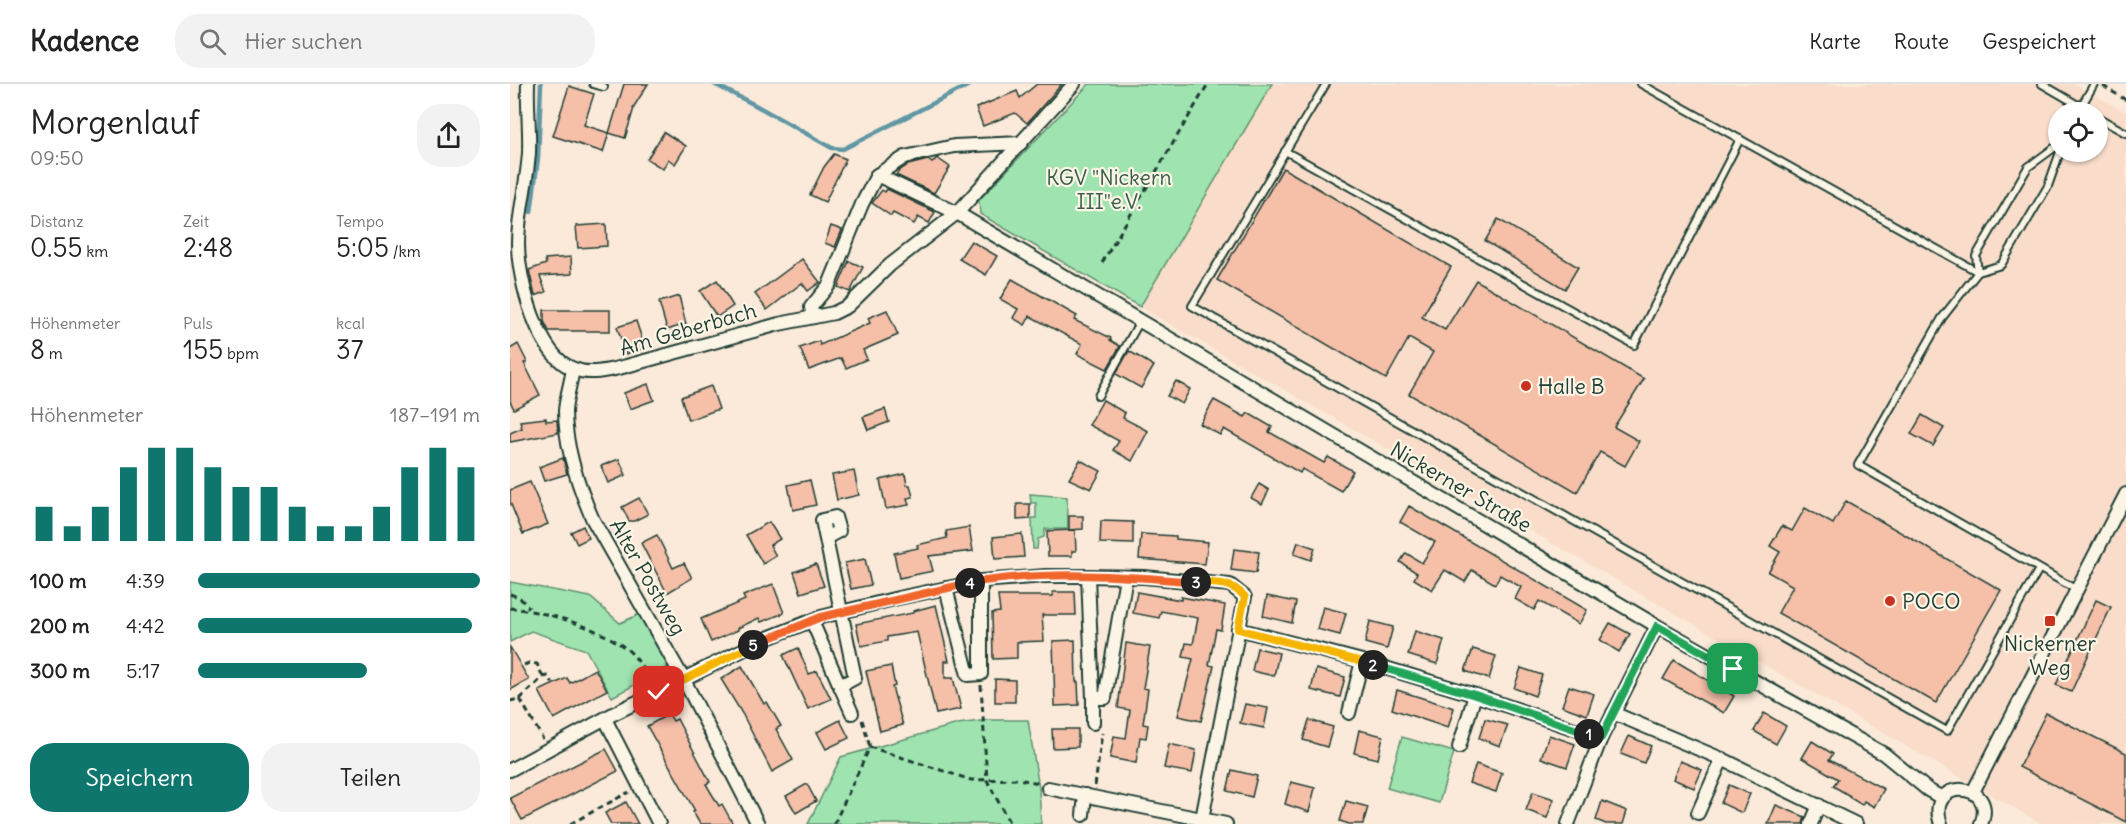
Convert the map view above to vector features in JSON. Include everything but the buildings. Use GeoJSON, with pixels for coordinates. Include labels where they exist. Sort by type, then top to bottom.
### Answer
{"type":"FeatureCollection","features":[{"type":"Feature","properties":{"kind":"street"},"geometry":{"type":"LineString","coordinates":[[528,84],[529,153],[518,245],[521,269],[536,324],[545,344],[560,361],[573,369]]}},
{"type":"Feature","properties":{"kind":"street","name":"Am Geberbach"},"geometry":{"type":"LineString","coordinates":[[573,369],[595,373],[619,368],[712,342],[834,313],[848,306],[890,265],[957,213],[1074,84]]}},
{"type":"Feature","properties":{"kind":"street"},"geometry":{"type":"LineString","coordinates":[[813,317],[811,307],[829,285],[862,204],[877,175],[905,157],[954,146],[1021,143]]}},
{"type":"Feature","properties":{"kind":"street"},"geometry":{"type":"LineString","coordinates":[[877,175],[957,213]]}},
{"type":"Feature","properties":{"kind":"street","name":"Nickerner Straße"},"geometry":{"type":"LineString","coordinates":[[957,213],[1657,626],[1884,754],[1928,790],[1942,798]]}},
{"type":"Feature","properties":{"kind":"street","name":"Alter Postweg"},"geometry":{"type":"LineString","coordinates":[[573,369],[565,411],[571,457],[583,497],[593,520],[684,680],[758,824]]}},
{"type":"Feature","properties":{"kind":"street"},"geometry":{"type":"LineString","coordinates":[[1973,792],[2126,494]]}},
{"type":"Feature","properties":{"kind":"street"},"geometry":{"type":"LineString","coordinates":[[826,538],[855,678],[840,686]]}},
{"type":"Feature","properties":{"kind":"street"},"geometry":{"type":"LineString","coordinates":[[510,770],[605,719],[765,639],[812,621],[842,612],[981,581],[1046,576],[1144,577],[1230,585],[1245,597],[1202,821]]}},
{"type":"Feature","properties":{"kind":"street"},"geometry":{"type":"LineString","coordinates":[[1088,576],[1093,698],[1098,723]]}},
{"type":"Feature","properties":{"kind":"street"},"geometry":{"type":"LineString","coordinates":[[1093,698],[1105,698],[1126,577]]}},
{"type":"Feature","properties":{"kind":"street"},"geometry":{"type":"LineString","coordinates":[[946,588],[968,675],[981,674],[981,581]]}},
{"type":"Feature","properties":{"kind":"street"},"geometry":{"type":"LineString","coordinates":[[812,621],[852,713]]}},
{"type":"Feature","properties":{"kind":"street"},"geometry":{"type":"LineString","coordinates":[[1568,824],[1601,738],[1657,626]]}},
{"type":"Feature","properties":{"kind":"street"},"geometry":{"type":"LineString","coordinates":[[1238,629],[1362,661],[1475,695],[1601,738]]}},
{"type":"Feature","properties":{"kind":"street"},"geometry":{"type":"LineString","coordinates":[[1349,713],[1362,661]]}},
{"type":"Feature","properties":{"kind":"street"},"geometry":{"type":"LineString","coordinates":[[1459,747],[1475,695]]}},
{"type":"Feature","properties":{"kind":"street"},"geometry":{"type":"LineString","coordinates":[[1613,713],[1722,759],[1856,824]]}},
{"type":"Feature","properties":{"kind":"street"},"geometry":{"type":"LineString","coordinates":[[605,719],[659,824]]}},
{"type":"Feature","properties":{"kind":"street"},"geometry":{"type":"LineString","coordinates":[[1698,813],[1722,759]]}},
{"type":"Feature","properties":{"kind":"street"},"geometry":{"type":"LineString","coordinates":[[1048,788],[1202,821],[1226,824]]}},
{"type":"Feature","properties":{"kind":"street"},"geometry":{"type":"LineString","coordinates":[[1941,824],[1938,808],[1942,798],[1949,792],[1963,789],[1973,792],[1981,800],[1984,816],[1981,824]]}},
{"type":"Feature","properties":{"kind":"street"},"geometry":{"type":"LineString","coordinates":[[1083,815],[1089,796]]}},
{"type":"Feature","properties":{"kind":"street"},"geometry":{"type":"LineString","coordinates":[[1810,824],[1819,805]]}},
{"type":"Feature","properties":{"kind":"lane"},"geometry":{"type":"LineString","coordinates":[[593,84],[604,87]]}},
{"type":"Feature","properties":{"kind":"lane"},"geometry":{"type":"LineString","coordinates":[[1326,84],[1192,306],[1947,731],[2039,569]]}},
{"type":"Feature","properties":{"kind":"lane"},"geometry":{"type":"LineString","coordinates":[[1641,84],[1978,272]]}},
{"type":"Feature","properties":{"kind":"lane"},"geometry":{"type":"LineString","coordinates":[[2042,84],[2068,102]]}},
{"type":"Feature","properties":{"kind":"lane"},"geometry":{"type":"LineString","coordinates":[[2084,102],[2094,84]]}},
{"type":"Feature","properties":{"kind":"lane"},"geometry":{"type":"LineString","coordinates":[[2108,123],[2126,133]]}},
{"type":"Feature","properties":{"kind":"lane"},"geometry":{"type":"LineString","coordinates":[[1285,151],[1634,345],[1740,139]]}},
{"type":"Feature","properties":{"kind":"lane"},"geometry":{"type":"LineString","coordinates":[[1978,272],[1976,256],[2028,167],[2048,152]]}},
{"type":"Feature","properties":{"kind":"lane"},"geometry":{"type":"LineString","coordinates":[[2056,162],[2048,186],[2001,265],[1978,272],[1942,318],[1858,465],[2078,590]]}},
{"type":"Feature","properties":{"kind":"lane"},"geometry":{"type":"LineString","coordinates":[[1098,396],[1140,321]]}},
{"type":"Feature","properties":{"kind":"path"},"geometry":{"type":"LineString","coordinates":[[1102,263],[1208,84]]}},
{"type":"Feature","properties":{"kind":"path"},"geometry":{"type":"LineString","coordinates":[[2099,84],[2126,100]]}},
{"type":"Feature","properties":{"kind":"path"},"geometry":{"type":"LineString","coordinates":[[510,594],[520,598],[530,610]]}},
{"type":"Feature","properties":{"kind":"path"},"geometry":{"type":"LineString","coordinates":[[510,608],[530,610],[573,622],[624,647],[632,654],[659,692]]}},
{"type":"Feature","properties":{"kind":"path"},"geometry":{"type":"LineString","coordinates":[[524,665],[537,664],[543,677]]}},
{"type":"Feature","properties":{"kind":"path"},"geometry":{"type":"LineString","coordinates":[[510,701],[520,699],[543,677],[547,676],[553,684]]}},
{"type":"Feature","properties":{"kind":"path"},"geometry":{"type":"LineString","coordinates":[[520,699],[549,749]]}},
{"type":"Feature","properties":{"kind":"path"},"geometry":{"type":"LineString","coordinates":[[981,699],[987,780],[1010,824]]}},
{"type":"Feature","properties":{"kind":"path"},"geometry":{"type":"LineString","coordinates":[[1089,796],[1098,723]]}},
{"type":"Feature","properties":{"kind":"path"},"geometry":{"type":"LineString","coordinates":[[834,824],[870,747],[971,780],[1018,779],[1046,784],[1048,788]]}},
{"type":"Feature","properties":{"kind":"path"},"geometry":{"type":"LineString","coordinates":[[570,824],[638,786]]}},
{"type":"Feature","properties":{"kind":"shaded area"},"geometry":{"type":"Polygon","coordinates":[[[1272,84],[2074,84],[2107,102],[2048,102],[2048,162],[2108,162],[2108,102],[2126,112],[2126,824],[2042,824],[1140,307],[1272,84]]]}},
{"type":"Feature","properties":{"kind":"green space","name":"KGV \"Nickern III\"e.V."},"geometry":{"type":"Polygon","coordinates":[[[1089,84],[1272,84],[1140,307],[980,214],[979,200],[1089,84]]]}},
{"type":"Feature","properties":{"kind":"green space"},"geometry":{"type":"Polygon","coordinates":[[[1030,494],[1067,497],[1068,529],[1045,529],[1044,537],[1038,539],[1037,549],[1033,549],[1032,518],[1036,518],[1036,503],[1031,503],[1030,494]]]}},
{"type":"Feature","properties":{"kind":"green space"},"geometry":{"type":"Polygon","coordinates":[[[510,582],[590,597],[620,623],[640,614],[668,667],[612,697],[586,650],[531,631],[510,642],[510,582]]]}},
{"type":"Feature","properties":{"kind":"green space"},"geometry":{"type":"Polygon","coordinates":[[[988,720],[1028,720],[1039,788],[1041,824],[808,824],[841,757],[958,724],[988,720]]]}},
{"type":"Feature","properties":{"kind":"green space"},"geometry":{"type":"Polygon","coordinates":[[[1402,737],[1454,752],[1439,803],[1387,788],[1402,737]]]}},
{"type":"Feature","properties":{"kind":"waterway"},"geometry":{"type":"LineString","coordinates":[[531,212],[538,158],[541,84]]}},
{"type":"Feature","properties":{"kind":"waterway"},"geometry":{"type":"LineString","coordinates":[[714,84],[832,148],[843,149],[971,84]]}},
{"type":"Feature","properties":{"kind":"place","name":"Halle B"},"geometry":{"type":"Point","coordinates":[1526,386]}},
{"type":"Feature","properties":{"kind":"place","name":"POCO"},"geometry":{"type":"Point","coordinates":[1890,601]}},
{"type":"Feature","properties":{"kind":"place","name":"Nickerner Weg"},"geometry":{"type":"Point","coordinates":[2050,621]}},
{"type":"Feature","properties":{"kind":"route"},"geometry":{"type":"LineString","coordinates":[[659,692],[765,639],[821,617],[964,584],[1046,576],[1144,577],[1230,585],[1245,597],[1238,629],[1362,661],[1475,695],[1601,738],[1657,626],[1733,669]]}}]}
